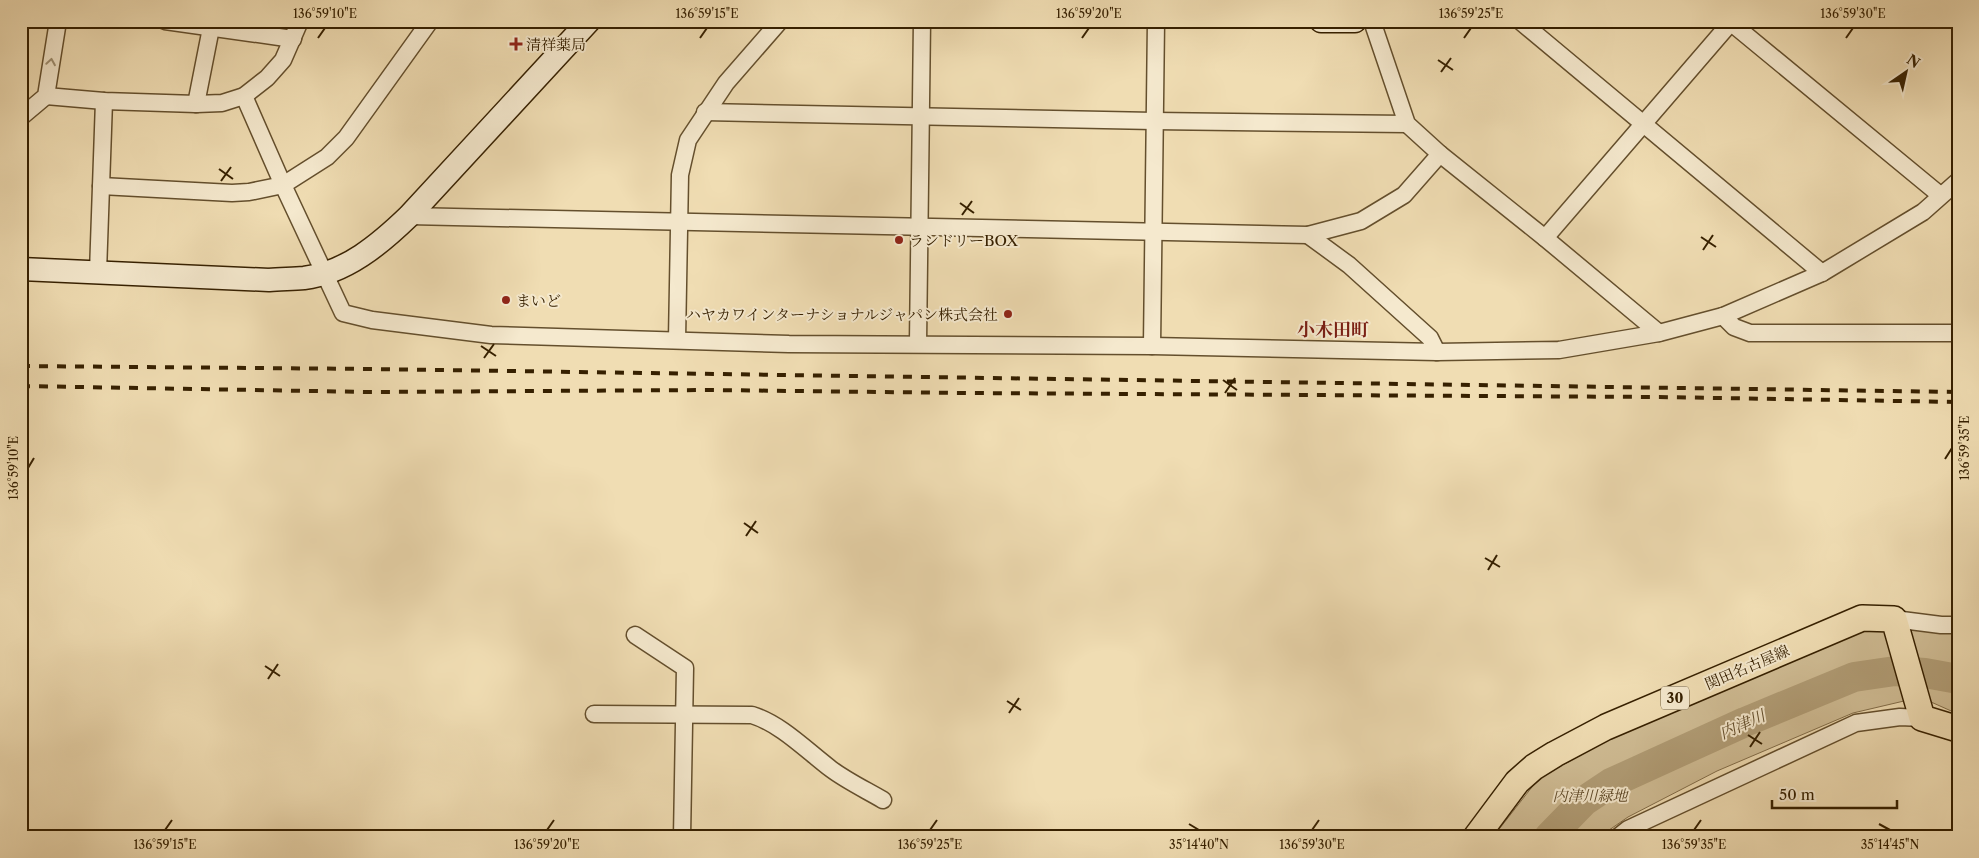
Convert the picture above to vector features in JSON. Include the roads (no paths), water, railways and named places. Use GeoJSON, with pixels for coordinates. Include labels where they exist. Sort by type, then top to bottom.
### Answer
{"type":"FeatureCollection","features":[{"type":"Feature","properties":{"kind":"main road","name":"関田名古屋線"},"geometry":{"type":"LineString","coordinates":[[1476,837],[1517,782],[1534,766],[1578,741],[1606,727],[1862,618],[1895,625]]}},
{"type":"Feature","properties":{"kind":"main road"},"geometry":{"type":"LineString","coordinates":[[1895,625],[1920,710],[1958,730]]}},
{"type":"Feature","properties":{"kind":"street"},"geometry":{"type":"LineString","coordinates":[[21,117],[46,96],[58,21]]}},
{"type":"Feature","properties":{"kind":"street"},"geometry":{"type":"LineString","coordinates":[[165,21],[292,39]]}},
{"type":"Feature","properties":{"kind":"street"},"geometry":{"type":"LineString","coordinates":[[46,96],[104,101],[196,104],[222,102],[244,96],[267,78],[282,60],[300,21]]}},
{"type":"Feature","properties":{"kind":"street"},"geometry":{"type":"LineString","coordinates":[[101,186],[232,193],[249,192],[283,185],[327,157],[346,138],[430,21]]}},
{"type":"Feature","properties":{"kind":"street"},"geometry":{"type":"LineString","coordinates":[[21,269],[269,280],[305,278],[323,273],[359,258],[384,240],[409,216],[589,21]]}},
{"type":"Feature","properties":{"kind":"street"},"geometry":{"type":"LineString","coordinates":[[677,340],[680,176],[688,140],[726,83],[780,21]]}},
{"type":"Feature","properties":{"kind":"street"},"geometry":{"type":"LineString","coordinates":[[918,344],[919,116],[922,21]]}},
{"type":"Feature","properties":{"kind":"street"},"geometry":{"type":"LineString","coordinates":[[1152,346],[1156,21]]}},
{"type":"Feature","properties":{"kind":"street"},"geometry":{"type":"LineString","coordinates":[[1321,21],[1355,21]]}},
{"type":"Feature","properties":{"kind":"street"},"geometry":{"type":"LineString","coordinates":[[1372,21],[1407,124],[1440,154],[1545,238],[1659,334]]}},
{"type":"Feature","properties":{"kind":"street"},"geometry":{"type":"LineString","coordinates":[[1520,21],[1644,122],[1822,273]]}},
{"type":"Feature","properties":{"kind":"street"},"geometry":{"type":"LineString","coordinates":[[1545,238],[1731,22],[1940,195]]}},
{"type":"Feature","properties":{"kind":"street"},"geometry":{"type":"LineString","coordinates":[[196,104],[211,28]]}},
{"type":"Feature","properties":{"kind":"street"},"geometry":{"type":"LineString","coordinates":[[244,96],[323,273],[343,313],[372,320],[491,335],[789,344],[1152,346],[1437,352],[1559,350],[1659,334],[1723,316],[1822,273],[1923,212],[1958,181]]}},
{"type":"Feature","properties":{"kind":"street"},"geometry":{"type":"LineString","coordinates":[[98,272],[104,101]]}},
{"type":"Feature","properties":{"kind":"street"},"geometry":{"type":"LineString","coordinates":[[706,112],[1407,124]]}},
{"type":"Feature","properties":{"kind":"street"},"geometry":{"type":"LineString","coordinates":[[409,216],[1308,235],[1361,221],[1390,204],[1404,195],[1440,154]]}},
{"type":"Feature","properties":{"kind":"street"},"geometry":{"type":"LineString","coordinates":[[1308,235],[1349,264],[1430,338],[1437,352]]}},
{"type":"Feature","properties":{"kind":"street"},"geometry":{"type":"LineString","coordinates":[[1723,316],[1734,327],[1750,333],[1958,333]]}},
{"type":"Feature","properties":{"kind":"street"},"geometry":{"type":"LineString","coordinates":[[1895,625],[1958,625]]}},
{"type":"Feature","properties":{"kind":"street"},"geometry":{"type":"LineString","coordinates":[[635,635],[685,668],[682,837]]}},
{"type":"Feature","properties":{"kind":"street"},"geometry":{"type":"LineString","coordinates":[[1618,837],[1628,829],[1856,724],[1900,717],[1920,710]]}},
{"type":"Feature","properties":{"kind":"street"},"geometry":{"type":"LineString","coordinates":[[594,714],[752,716],[764,719],[807,749],[832,770],[883,800]]}},
{"type":"Feature","properties":{"kind":"waterway","name":"内津川"},"geometry":{"type":"LineString","coordinates":[[1549,837],[1584,801],[1611,783],[1745,722],[1854,677],[1895,671],[1925,673],[1958,679]]}},
{"type":"Feature","properties":{"kind":"railway"},"geometry":{"type":"LineString","coordinates":[[21,366],[371,369],[1958,392]]}},
{"type":"Feature","properties":{"kind":"railway"},"geometry":{"type":"LineString","coordinates":[[21,386],[370,392],[709,390],[1659,397],[1958,402]]}},
{"type":"Feature","properties":{"kind":"place","name":"清祥薬局"},"geometry":{"type":"Point","coordinates":[516,44]}},
{"type":"Feature","properties":{"kind":"place","name":"ランドリーBOX"},"geometry":{"type":"Point","coordinates":[899,240]}},
{"type":"Feature","properties":{"kind":"place","name":"まいど"},"geometry":{"type":"Point","coordinates":[506,300]}},
{"type":"Feature","properties":{"kind":"place","name":"ハヤカワインターナショナルジャパン株式会社"},"geometry":{"type":"Point","coordinates":[1008,314]}},
{"type":"Feature","properties":{"kind":"district","name":"小木田町"},"geometry":{"type":"Point","coordinates":[1333,330]}},
{"type":"Feature","properties":{"kind":"park label","name":"内津川緑地"},"geometry":{"type":"Point","coordinates":[1590,795]}}]}
